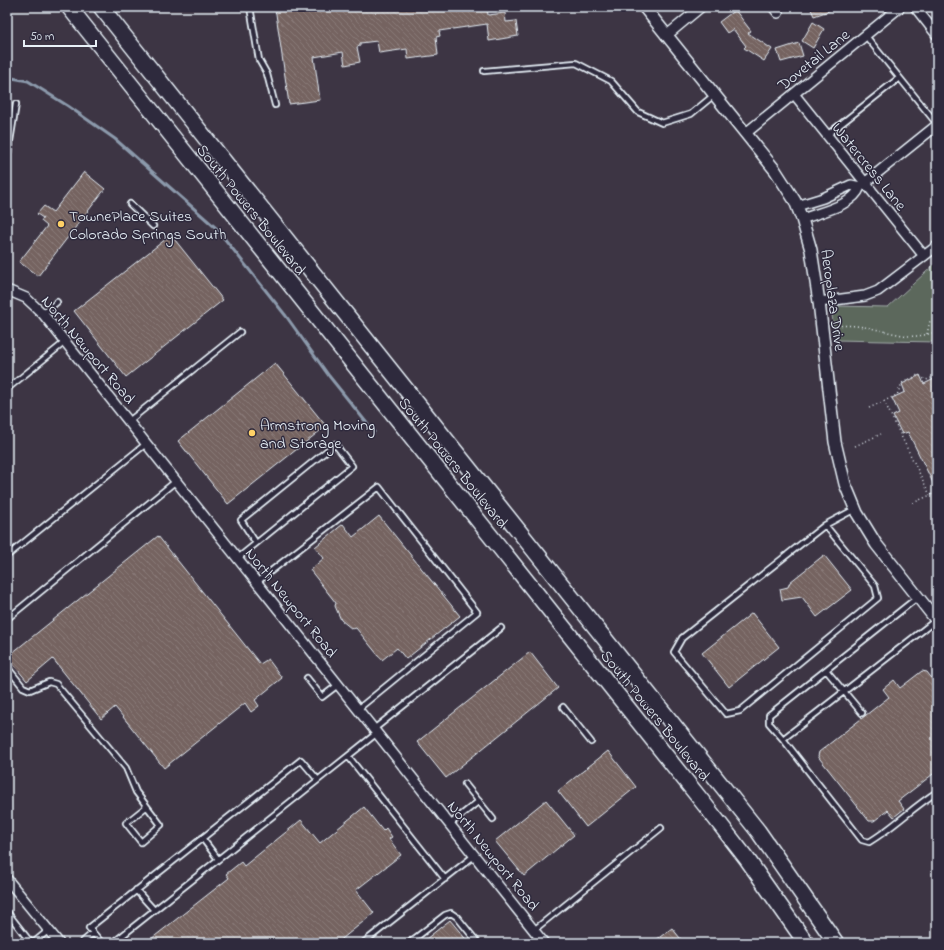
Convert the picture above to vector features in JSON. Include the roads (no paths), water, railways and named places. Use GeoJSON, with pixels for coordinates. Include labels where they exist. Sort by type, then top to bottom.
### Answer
{"type":"FeatureCollection","features":[{"type":"Feature","properties":{"kind":"highway","name":"South Powers Boulevard"},"geometry":{"type":"LineString","coordinates":[[69,7],[747,859],[806,943]]}},
{"type":"Feature","properties":{"kind":"highway","name":"South Powers Boulevard"},"geometry":{"type":"LineString","coordinates":[[101,7],[758,831],[836,943]]}},
{"type":"Feature","properties":{"kind":"street","name":"Aeroplaza Drive"},"geometry":{"type":"LineString","coordinates":[[644,7],[775,170],[797,206],[811,250],[819,302],[835,442],[845,484],[855,509],[876,544],[937,620]]}},
{"type":"Feature","properties":{"kind":"street"},"geometry":{"type":"LineString","coordinates":[[666,36],[700,7]]}},
{"type":"Feature","properties":{"kind":"street","name":"Dovetail Lane"},"geometry":{"type":"LineString","coordinates":[[746,133],[900,7]]}},
{"type":"Feature","properties":{"kind":"street"},"geometry":{"type":"LineString","coordinates":[[915,7],[937,35]]}},
{"type":"Feature","properties":{"kind":"street","name":"Watercress Lane"},"geometry":{"type":"LineString","coordinates":[[794,94],[827,135],[863,185],[924,256]]}},
{"type":"Feature","properties":{"kind":"street"},"geometry":{"type":"LineString","coordinates":[[802,219],[844,203],[857,195],[863,185],[937,125]]}},
{"type":"Feature","properties":{"kind":"street"},"geometry":{"type":"LineString","coordinates":[[797,206],[823,198],[851,185],[863,185]]}},
{"type":"Feature","properties":{"kind":"street"},"geometry":{"type":"LineString","coordinates":[[819,302],[870,294],[878,291],[937,246]]}},
{"type":"Feature","properties":{"kind":"street","name":"North Newport Road"},"geometry":{"type":"LineString","coordinates":[[7,290],[26,298],[43,314],[544,943]]}},
{"type":"Feature","properties":{"kind":"street"},"geometry":{"type":"LineString","coordinates":[[7,879],[59,943]]}},
{"type":"Feature","properties":{"kind":"lane"},"geometry":{"type":"LineString","coordinates":[[250,7],[259,60],[268,74],[275,105]]}},
{"type":"Feature","properties":{"kind":"lane"},"geometry":{"type":"LineString","coordinates":[[865,35],[937,125]]}},
{"type":"Feature","properties":{"kind":"lane"},"geometry":{"type":"LineString","coordinates":[[484,71],[576,63],[611,81],[638,112],[662,123],[691,114],[714,95]]}},
{"type":"Feature","properties":{"kind":"lane"},"geometry":{"type":"LineString","coordinates":[[827,135],[899,78]]}},
{"type":"Feature","properties":{"kind":"lane"},"geometry":{"type":"LineString","coordinates":[[7,160],[9,132],[16,104]]}},
{"type":"Feature","properties":{"kind":"lane"},"geometry":{"type":"LineString","coordinates":[[130,204],[153,226]]}},
{"type":"Feature","properties":{"kind":"lane"},"geometry":{"type":"LineString","coordinates":[[43,314],[57,302]]}},
{"type":"Feature","properties":{"kind":"lane"},"geometry":{"type":"LineString","coordinates":[[129,421],[240,332]]}},
{"type":"Feature","properties":{"kind":"lane"},"geometry":{"type":"LineString","coordinates":[[7,389],[65,342]]}},
{"type":"Feature","properties":{"kind":"lane"},"geometry":{"type":"LineString","coordinates":[[7,556],[147,444]]}},
{"type":"Feature","properties":{"kind":"lane"},"geometry":{"type":"LineString","coordinates":[[238,558],[256,544],[352,466],[335,444],[240,520],[256,544]]}},
{"type":"Feature","properties":{"kind":"lane"},"geometry":{"type":"LineString","coordinates":[[7,619],[176,480]]}},
{"type":"Feature","properties":{"kind":"lane"},"geometry":{"type":"LineString","coordinates":[[257,582],[379,487],[477,612],[358,709]]}},
{"type":"Feature","properties":{"kind":"lane"},"geometry":{"type":"LineString","coordinates":[[825,525],[874,586],[878,598],[740,711],[726,714],[674,652],[682,638],[825,525],[855,509]]}},
{"type":"Feature","properties":{"kind":"lane"},"geometry":{"type":"LineString","coordinates":[[918,596],[769,715],[768,723],[783,739],[850,827],[862,840],[869,842],[884,834],[922,801],[937,792]]}},
{"type":"Feature","properties":{"kind":"lane"},"geometry":{"type":"LineString","coordinates":[[783,739],[937,620]]}},
{"type":"Feature","properties":{"kind":"lane"},"geometry":{"type":"LineString","coordinates":[[113,943],[348,756],[376,731],[501,628]]}},
{"type":"Feature","properties":{"kind":"lane"},"geometry":{"type":"LineString","coordinates":[[7,667],[23,687],[30,690],[48,682],[56,684],[64,691],[126,768],[136,792],[161,825],[140,842],[126,823],[146,807]]}},
{"type":"Feature","properties":{"kind":"lane"},"geometry":{"type":"LineString","coordinates":[[826,670],[862,713]]}},
{"type":"Feature","properties":{"kind":"lane"},"geometry":{"type":"LineString","coordinates":[[306,678],[322,697],[339,684]]}},
{"type":"Feature","properties":{"kind":"lane"},"geometry":{"type":"LineString","coordinates":[[563,707],[590,742]]}},
{"type":"Feature","properties":{"kind":"lane"},"geometry":{"type":"LineString","coordinates":[[348,756],[445,878]]}},
{"type":"Feature","properties":{"kind":"lane"},"geometry":{"type":"LineString","coordinates":[[102,943],[89,928],[301,760],[318,780]]}},
{"type":"Feature","properties":{"kind":"lane"},"geometry":{"type":"LineString","coordinates":[[465,784],[493,819]]}},
{"type":"Feature","properties":{"kind":"lane"},"geometry":{"type":"LineString","coordinates":[[450,824],[479,801]]}},
{"type":"Feature","properties":{"kind":"lane"},"geometry":{"type":"LineString","coordinates":[[534,930],[661,828]]}},
{"type":"Feature","properties":{"kind":"lane"},"geometry":{"type":"LineString","coordinates":[[202,838],[218,859]]}},
{"type":"Feature","properties":{"kind":"lane"},"geometry":{"type":"LineString","coordinates":[[363,943],[475,855]]}},
{"type":"Feature","properties":{"kind":"lane"},"geometry":{"type":"LineString","coordinates":[[136,890],[154,910]]}},
{"type":"Feature","properties":{"kind":"lane"},"geometry":{"type":"LineString","coordinates":[[7,912],[32,943],[49,930]]}},
{"type":"Feature","properties":{"kind":"lane"},"geometry":{"type":"LineString","coordinates":[[409,943],[445,915],[451,914],[457,917],[478,943]]}},
{"type":"Feature","properties":{"kind":"lane"},"geometry":{"type":"LineString","coordinates":[[81,943],[93,933]]}},
{"type":"Feature","properties":{"kind":"waterway"},"geometry":{"type":"LineString","coordinates":[[7,77],[28,81],[68,106],[115,139],[216,228],[286,316],[329,376],[374,432]]}},
{"type":"Feature","properties":{"kind":"place","name":"TownePlace Suites Colorado Springs South"},"geometry":{"type":"Point","coordinates":[61,224]}},
{"type":"Feature","properties":{"kind":"place","name":"Armstrong Moving and Storage"},"geometry":{"type":"Point","coordinates":[252,433]}}]}
